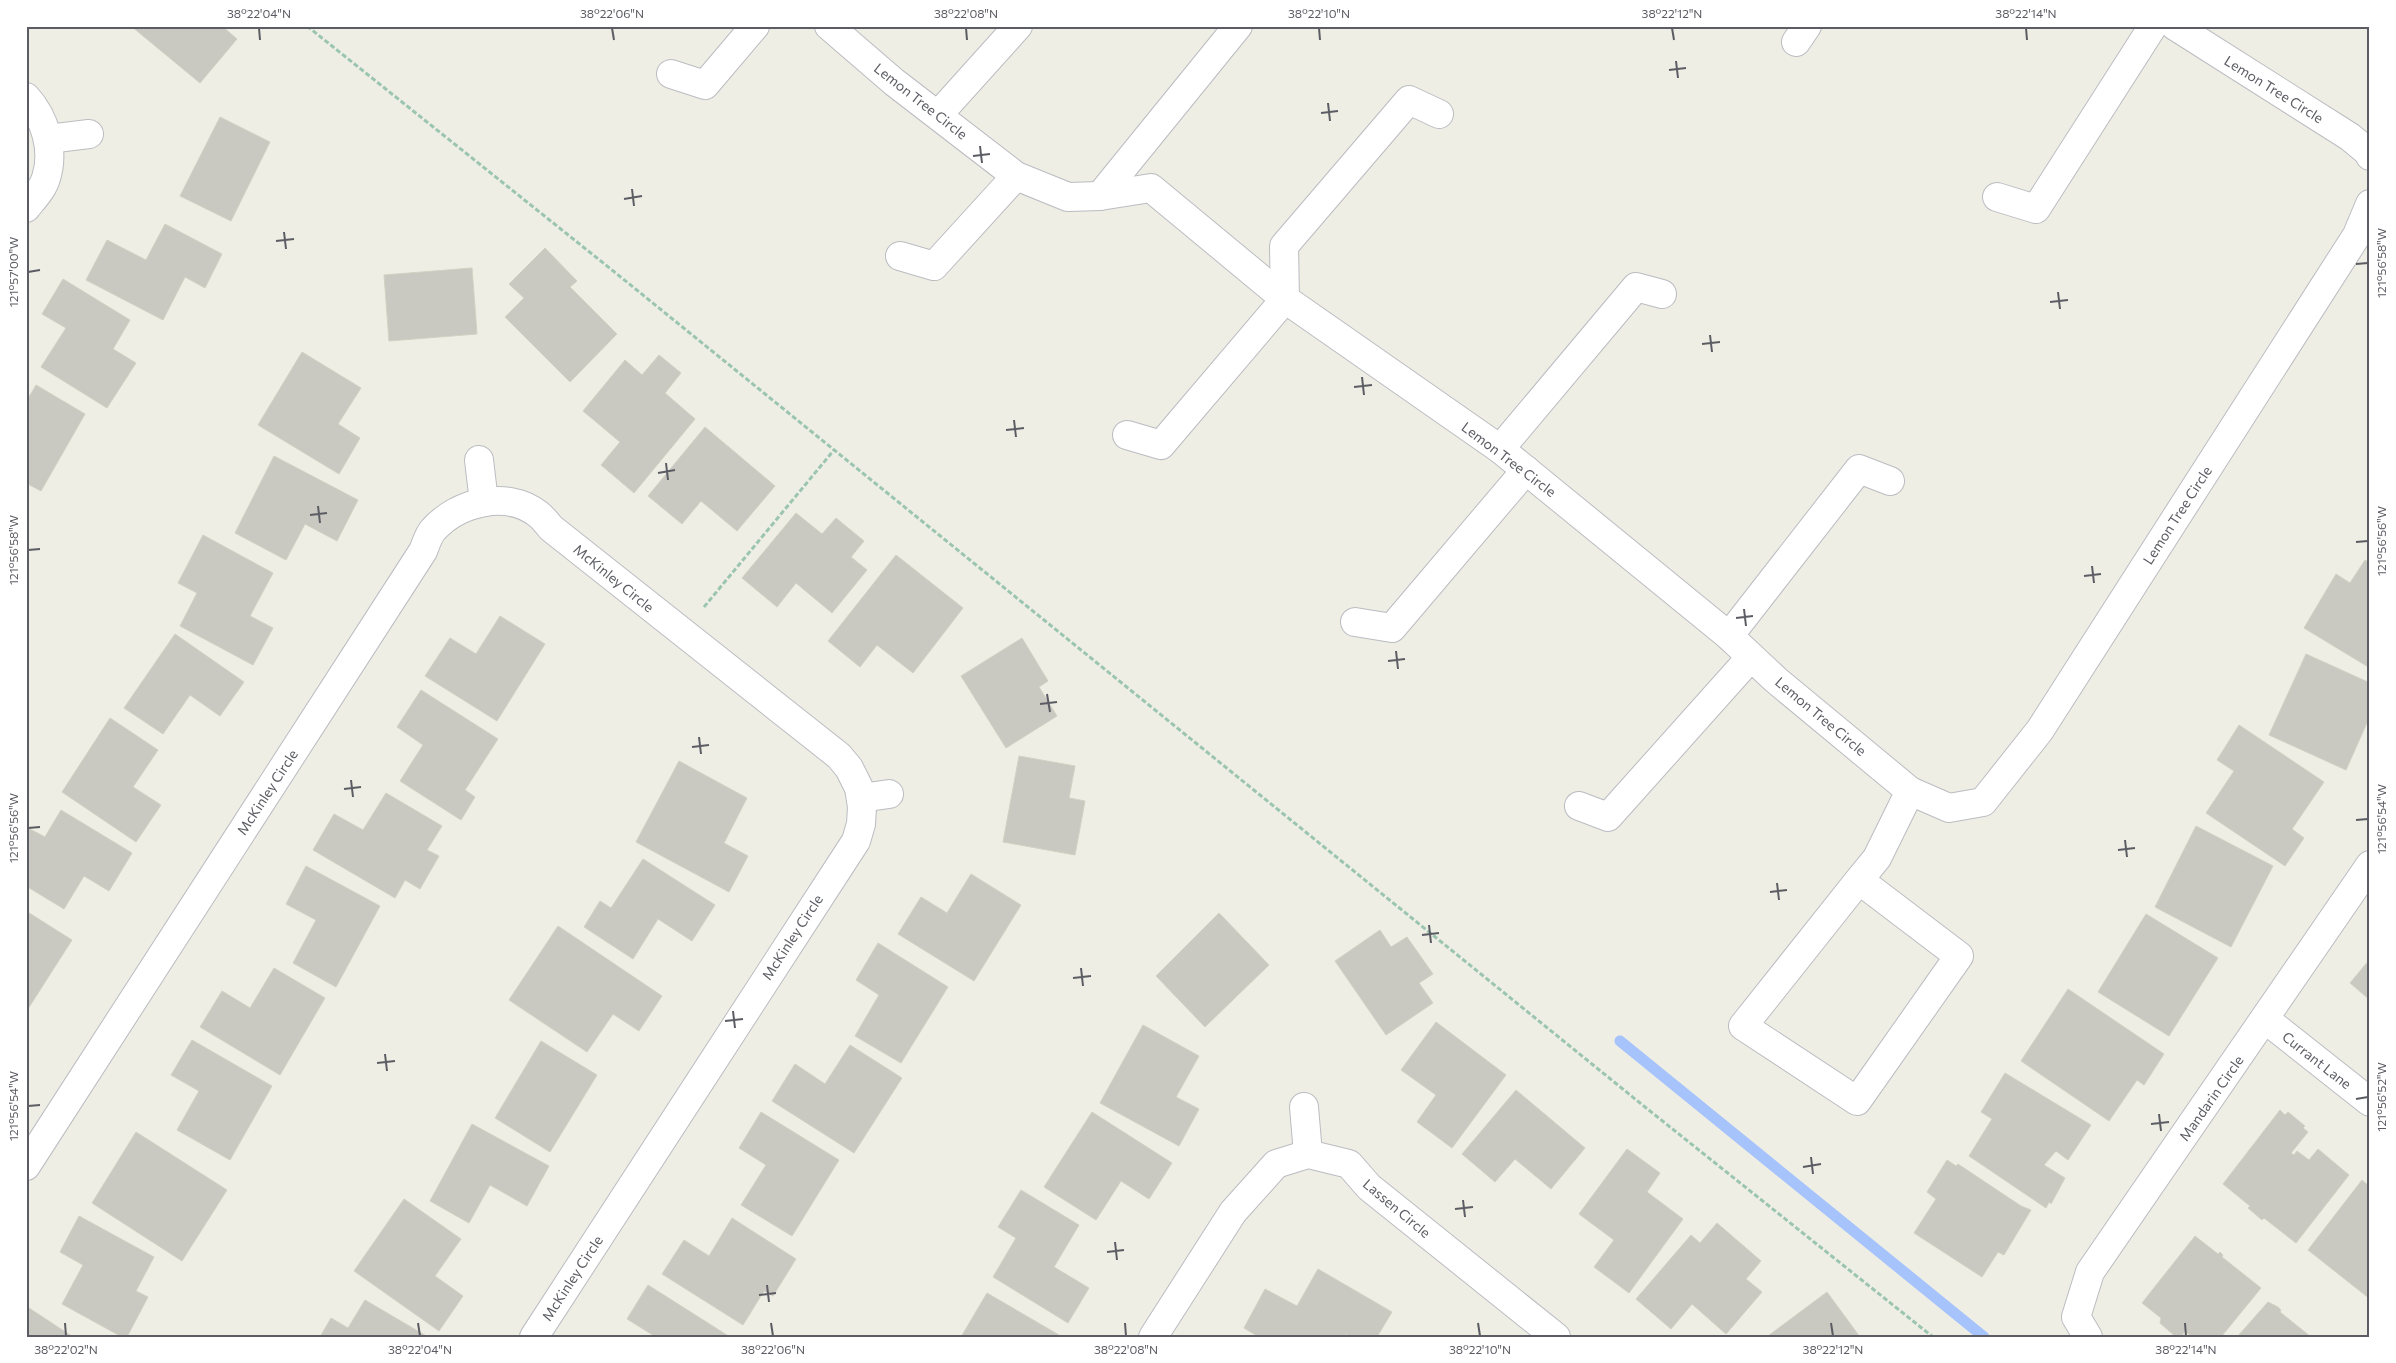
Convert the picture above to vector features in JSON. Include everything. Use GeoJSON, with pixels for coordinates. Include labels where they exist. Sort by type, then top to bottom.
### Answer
{"type":"FeatureCollection","features":[{"type":"Feature","properties":{"kind":"street"},"geometry":{"type":"LineString","coordinates":[[671,74],[705,85],[756,26]]}},
{"type":"Feature","properties":{"kind":"street","name":"Lemon Tree Circle"},"geometry":{"type":"LineString","coordinates":[[829,26],[894,82],[1016,176],[1068,197],[1100,196],[1151,188],[1285,299],[1500,449],[1729,636],[1910,791],[1949,808],[1983,802],[2040,730],[2357,235],[2370,204]]}},
{"type":"Feature","properties":{"kind":"street"},"geometry":{"type":"LineString","coordinates":[[938,115],[1018,26]]}},
{"type":"Feature","properties":{"kind":"street"},"geometry":{"type":"LineString","coordinates":[[1100,196],[1238,26]]}},
{"type":"Feature","properties":{"kind":"street"},"geometry":{"type":"LineString","coordinates":[[1997,197],[2036,208],[2153,26]]}},
{"type":"Feature","properties":{"kind":"street","name":"Lemon Tree Circle"},"geometry":{"type":"LineString","coordinates":[[2175,26],[2350,137],[2368,152],[2370,156]]}},
{"type":"Feature","properties":{"kind":"street"},"geometry":{"type":"LineString","coordinates":[[26,97],[35,107],[43,122],[48,139],[46,178],[26,208]]}},
{"type":"Feature","properties":{"kind":"street"},"geometry":{"type":"LineString","coordinates":[[1127,435],[1161,445],[1285,299],[1284,246],[1409,100],[1439,114]]}},
{"type":"Feature","properties":{"kind":"street"},"geometry":{"type":"LineString","coordinates":[[48,139],[89,134]]}},
{"type":"Feature","properties":{"kind":"street"},"geometry":{"type":"LineString","coordinates":[[900,256],[934,266],[1016,176]]}},
{"type":"Feature","properties":{"kind":"street"},"geometry":{"type":"LineString","coordinates":[[1500,449],[1636,287],[1662,294]]}},
{"type":"Feature","properties":{"kind":"street"},"geometry":{"type":"LineString","coordinates":[[479,460],[484,502]]}},
{"type":"Feature","properties":{"kind":"street"},"geometry":{"type":"LineString","coordinates":[[1729,636],[1859,469],[1890,481]]}},
{"type":"Feature","properties":{"kind":"street"},"geometry":{"type":"LineString","coordinates":[[1355,622],[1392,628],[1526,470]]}},
{"type":"Feature","properties":{"kind":"street","name":"McKinley Circle"},"geometry":{"type":"LineString","coordinates":[[26,1166],[422,551],[432,531],[466,506],[484,502],[507,502],[522,506],[537,513],[551,528],[839,756],[849,768],[859,788],[861,798],[861,824],[850,851],[796,931],[534,1337]]}},
{"type":"Feature","properties":{"kind":"street"},"geometry":{"type":"LineString","coordinates":[[1579,806],[1608,817],[1752,657]]}},
{"type":"Feature","properties":{"kind":"street"},"geometry":{"type":"LineString","coordinates":[[1859,880],[1959,956],[1857,1101],[1743,1026],[1859,880],[1877,858],[1910,791]]}},
{"type":"Feature","properties":{"kind":"street"},"geometry":{"type":"LineString","coordinates":[[861,798],[889,794]]}},
{"type":"Feature","properties":{"kind":"street","name":"Mandarin Circle"},"geometry":{"type":"LineString","coordinates":[[2088,1337],[2076,1317],[2090,1272],[2370,864]]}},
{"type":"Feature","properties":{"kind":"street","name":"Currant Lane"},"geometry":{"type":"LineString","coordinates":[[2265,1019],[2370,1102]]}},
{"type":"Feature","properties":{"kind":"street"},"geometry":{"type":"LineString","coordinates":[[1153,1337],[1233,1212],[1276,1164],[1308,1154],[1304,1107]]}},
{"type":"Feature","properties":{"kind":"street","name":"Lassen Circle"},"geometry":{"type":"LineString","coordinates":[[1308,1154],[1349,1164],[1369,1187],[1556,1337]]}},
{"type":"Feature","properties":{"kind":"path"},"geometry":{"type":"LineString","coordinates":[[307,26],[1645,1107],[1933,1337]]}},
{"type":"Feature","properties":{"kind":"path"},"geometry":{"type":"LineString","coordinates":[[683,633],[834,450]]}},
{"type":"Feature","properties":{"kind":"building"},"geometry":{"type":"Polygon","coordinates":[[[131,26],[222,26],[237,39],[200,83],[131,26]]]}},
{"type":"Feature","properties":{"kind":"building"},"geometry":{"type":"Polygon","coordinates":[[[220,117],[270,142],[231,221],[180,196],[220,117]]]}},
{"type":"Feature","properties":{"kind":"building"},"geometry":{"type":"Polygon","coordinates":[[[165,224],[222,254],[205,288],[185,277],[163,320],[86,280],[107,240],[146,260],[165,224]]]}},
{"type":"Feature","properties":{"kind":"building"},"geometry":{"type":"Polygon","coordinates":[[[545,248],[577,281],[570,287],[617,334],[570,382],[505,317],[524,298],[509,284],[545,248]]]}},
{"type":"Feature","properties":{"kind":"building"},"geometry":{"type":"Polygon","coordinates":[[[472,268],[477,334],[389,341],[384,275],[472,268]]]}},
{"type":"Feature","properties":{"kind":"building"},"geometry":{"type":"Polygon","coordinates":[[[63,279],[130,320],[113,349],[136,363],[107,408],[41,367],[66,328],[42,314],[63,279]]]}},
{"type":"Feature","properties":{"kind":"building"},"geometry":{"type":"Polygon","coordinates":[[[302,352],[361,388],[338,424],[360,438],[339,474],[258,425],[302,352]]]}},
{"type":"Feature","properties":{"kind":"building"},"geometry":{"type":"Polygon","coordinates":[[[659,355],[681,373],[665,393],[695,419],[634,493],[601,465],[620,442],[583,411],[625,360],[642,375],[659,355]]]}},
{"type":"Feature","properties":{"kind":"building"},"geometry":{"type":"Polygon","coordinates":[[[36,385],[85,414],[41,491],[26,483],[26,402],[36,385]]]}},
{"type":"Feature","properties":{"kind":"building"},"geometry":{"type":"Polygon","coordinates":[[[705,427],[775,486],[737,531],[701,501],[682,524],[648,496],[705,427]]]}},
{"type":"Feature","properties":{"kind":"building"},"geometry":{"type":"Polygon","coordinates":[[[274,456],[358,500],[337,541],[305,524],[286,560],[235,533],[274,456]]]}},
{"type":"Feature","properties":{"kind":"building"},"geometry":{"type":"Polygon","coordinates":[[[796,513],[822,534],[836,518],[864,541],[851,557],[867,570],[832,613],[796,583],[777,607],[742,578],[796,513]]]}},
{"type":"Feature","properties":{"kind":"building"},"geometry":{"type":"Polygon","coordinates":[[[203,535],[273,573],[250,616],[273,628],[253,665],[180,626],[197,593],[178,583],[203,535]]]}},
{"type":"Feature","properties":{"kind":"building"},"geometry":{"type":"Polygon","coordinates":[[[896,555],[963,608],[913,673],[877,645],[860,667],[828,641],[896,555]]]}},
{"type":"Feature","properties":{"kind":"building"},"geometry":{"type":"Polygon","coordinates":[[[2365,560],[2370,563],[2370,668],[2304,628],[2336,574],[2350,583],[2365,560]]]}},
{"type":"Feature","properties":{"kind":"building"},"geometry":{"type":"Polygon","coordinates":[[[500,616],[545,644],[497,721],[425,676],[450,638],[476,654],[500,616]]]}},
{"type":"Feature","properties":{"kind":"building"},"geometry":{"type":"Polygon","coordinates":[[[175,634],[244,682],[220,716],[190,695],[163,734],[124,708],[175,634]]]}},
{"type":"Feature","properties":{"kind":"building"},"geometry":{"type":"Polygon","coordinates":[[[1022,638],[1048,681],[1039,687],[1057,716],[1006,748],[961,676],[1022,638]]]}},
{"type":"Feature","properties":{"kind":"building"},"geometry":{"type":"Polygon","coordinates":[[[2306,654],[2370,683],[2370,716],[2346,770],[2269,735],[2306,654]]]}},
{"type":"Feature","properties":{"kind":"building"},"geometry":{"type":"Polygon","coordinates":[[[421,690],[498,739],[465,790],[475,797],[461,820],[400,781],[423,745],[397,727],[421,690]]]}},
{"type":"Feature","properties":{"kind":"building"},"geometry":{"type":"Polygon","coordinates":[[[110,718],[158,750],[133,787],[161,805],[136,842],[62,792],[110,718]]]}},
{"type":"Feature","properties":{"kind":"building"},"geometry":{"type":"Polygon","coordinates":[[[2239,725],[2324,782],[2292,829],[2304,838],[2285,866],[2206,813],[2234,771],[2217,760],[2239,725]]]}},
{"type":"Feature","properties":{"kind":"building"},"geometry":{"type":"Polygon","coordinates":[[[1019,756],[1075,766],[1069,798],[1085,801],[1075,855],[1003,842],[1019,756]]]}},
{"type":"Feature","properties":{"kind":"building"},"geometry":{"type":"Polygon","coordinates":[[[679,761],[747,798],[724,843],[748,856],[729,892],[636,842],[679,761]]]}},
{"type":"Feature","properties":{"kind":"building"},"geometry":{"type":"Polygon","coordinates":[[[386,793],[442,826],[427,850],[439,856],[420,889],[405,880],[395,898],[313,850],[334,814],[363,830],[386,793]]]}},
{"type":"Feature","properties":{"kind":"building"},"geometry":{"type":"Polygon","coordinates":[[[61,810],[132,853],[109,891],[84,876],[64,909],[26,886],[26,827],[45,837],[61,810]]]}},
{"type":"Feature","properties":{"kind":"building"},"geometry":{"type":"Polygon","coordinates":[[[2196,826],[2273,866],[2231,947],[2155,907],[2196,826]]]}},
{"type":"Feature","properties":{"kind":"building"},"geometry":{"type":"Polygon","coordinates":[[[643,859],[715,905],[692,941],[658,919],[633,959],[584,927],[600,901],[611,908],[643,859]]]}},
{"type":"Feature","properties":{"kind":"building"},"geometry":{"type":"Polygon","coordinates":[[[306,866],[380,906],[336,987],[293,963],[316,920],[286,904],[306,866]]]}},
{"type":"Feature","properties":{"kind":"building"},"geometry":{"type":"Polygon","coordinates":[[[971,874],[1021,905],[974,981],[898,934],[921,897],[947,913],[971,874]]]}},
{"type":"Feature","properties":{"kind":"building"},"geometry":{"type":"Polygon","coordinates":[[[26,911],[72,940],[26,1012],[26,911]]]}},
{"type":"Feature","properties":{"kind":"building"},"geometry":{"type":"Polygon","coordinates":[[[1219,913],[1269,965],[1205,1027],[1156,976],[1219,913]]]}},
{"type":"Feature","properties":{"kind":"building"},"geometry":{"type":"Polygon","coordinates":[[[2146,914],[2218,958],[2169,1036],[2098,992],[2146,914]]]}},
{"type":"Feature","properties":{"kind":"building"},"geometry":{"type":"Polygon","coordinates":[[[558,926],[662,996],[639,1031],[613,1014],[587,1052],[509,1000],[558,926]]]}},
{"type":"Feature","properties":{"kind":"building"},"geometry":{"type":"Polygon","coordinates":[[[1380,930],[1391,947],[1407,937],[1433,974],[1419,983],[1433,1003],[1386,1035],[1335,961],[1380,930]]]}},
{"type":"Feature","properties":{"kind":"building"},"geometry":{"type":"Polygon","coordinates":[[[878,943],[948,987],[901,1063],[855,1036],[879,995],[856,980],[878,943]]]}},
{"type":"Feature","properties":{"kind":"building"},"geometry":{"type":"Polygon","coordinates":[[[2370,959],[2370,1000],[2350,983],[2370,959]]]}},
{"type":"Feature","properties":{"kind":"building"},"geometry":{"type":"Polygon","coordinates":[[[274,968],[325,998],[280,1075],[200,1027],[222,991],[250,1008],[274,968]]]}},
{"type":"Feature","properties":{"kind":"building"},"geometry":{"type":"Polygon","coordinates":[[[2068,989],[2164,1054],[2144,1085],[2137,1080],[2109,1121],[2021,1061],[2068,989]]]}},
{"type":"Feature","properties":{"kind":"building"},"geometry":{"type":"Polygon","coordinates":[[[1436,1022],[1506,1075],[1452,1148],[1417,1122],[1436,1095],[1401,1070],[1436,1022]]]}},
{"type":"Feature","properties":{"kind":"building"},"geometry":{"type":"Polygon","coordinates":[[[1143,1025],[1199,1056],[1176,1097],[1199,1109],[1179,1146],[1100,1103],[1143,1025]]]}},
{"type":"Feature","properties":{"kind":"building"},"geometry":{"type":"Polygon","coordinates":[[[192,1040],[272,1086],[230,1160],[177,1130],[199,1091],[171,1075],[192,1040]]]}},
{"type":"Feature","properties":{"kind":"building"},"geometry":{"type":"Polygon","coordinates":[[[541,1041],[597,1075],[550,1152],[495,1118],[541,1041]]]}},
{"type":"Feature","properties":{"kind":"building"},"geometry":{"type":"Polygon","coordinates":[[[850,1045],[902,1078],[854,1153],[772,1101],[795,1064],[825,1084],[850,1045]]]}},
{"type":"Feature","properties":{"kind":"building"},"geometry":{"type":"Polygon","coordinates":[[[2005,1073],[2091,1125],[2068,1160],[2056,1151],[2044,1165],[2065,1178],[2051,1204],[2049,1202],[2046,1208],[1969,1156],[1992,1119],[1981,1112],[2005,1073]]]}},
{"type":"Feature","properties":{"kind":"building"},"geometry":{"type":"Polygon","coordinates":[[[1516,1090],[1585,1148],[1551,1189],[1515,1159],[1495,1182],[1462,1154],[1516,1090]]]}},
{"type":"Feature","properties":{"kind":"building"},"geometry":{"type":"Polygon","coordinates":[[[2280,1110],[2285,1115],[2288,1112],[2305,1126],[2303,1128],[2308,1132],[2291,1153],[2294,1155],[2297,1151],[2309,1160],[2318,1149],[2349,1175],[2296,1243],[2264,1218],[2262,1220],[2248,1208],[2250,1206],[2223,1184],[2280,1110]]]}},
{"type":"Feature","properties":{"kind":"building"},"geometry":{"type":"Polygon","coordinates":[[[761,1112],[839,1160],[792,1236],[741,1205],[766,1165],[739,1148],[761,1112]]]}},
{"type":"Feature","properties":{"kind":"building"},"geometry":{"type":"Polygon","coordinates":[[[1092,1112],[1172,1163],[1149,1199],[1121,1181],[1096,1220],[1044,1187],[1092,1112]]]}},
{"type":"Feature","properties":{"kind":"building"},"geometry":{"type":"Polygon","coordinates":[[[472,1124],[549,1166],[527,1206],[490,1185],[469,1223],[430,1201],[472,1124]]]}},
{"type":"Feature","properties":{"kind":"building"},"geometry":{"type":"Polygon","coordinates":[[[136,1132],[227,1190],[182,1261],[92,1203],[136,1132]]]}},
{"type":"Feature","properties":{"kind":"building"},"geometry":{"type":"Polygon","coordinates":[[[1627,1149],[1660,1173],[1647,1192],[1683,1219],[1629,1293],[1594,1267],[1614,1240],[1579,1214],[1627,1149]]]}},
{"type":"Feature","properties":{"kind":"building"},"geometry":{"type":"Polygon","coordinates":[[[1947,1160],[1956,1166],[1958,1164],[2021,1206],[2031,1210],[2004,1255],[1998,1252],[1982,1277],[1914,1233],[1936,1199],[1927,1192],[1947,1160]]]}},
{"type":"Feature","properties":{"kind":"building"},"geometry":{"type":"Polygon","coordinates":[[[2362,1180],[2370,1187],[2370,1299],[2308,1250],[2362,1180]]]}},
{"type":"Feature","properties":{"kind":"building"},"geometry":{"type":"Polygon","coordinates":[[[1021,1190],[1079,1225],[1054,1267],[1089,1288],[1068,1323],[993,1277],[1016,1238],[998,1227],[1021,1190]]]}},
{"type":"Feature","properties":{"kind":"building"},"geometry":{"type":"Polygon","coordinates":[[[404,1199],[461,1239],[435,1276],[463,1296],[439,1331],[354,1271],[404,1199]]]}},
{"type":"Feature","properties":{"kind":"building"},"geometry":{"type":"Polygon","coordinates":[[[79,1216],[154,1257],[136,1291],[148,1297],[127,1337],[122,1337],[62,1304],[83,1265],[60,1252],[79,1216]]]}},
{"type":"Feature","properties":{"kind":"building"},"geometry":{"type":"Polygon","coordinates":[[[732,1218],[796,1259],[773,1296],[764,1291],[743,1325],[662,1274],[684,1240],[709,1256],[732,1218]]]}},
{"type":"Feature","properties":{"kind":"building"},"geometry":{"type":"Polygon","coordinates":[[[1717,1223],[1761,1261],[1746,1279],[1762,1292],[1726,1334],[1692,1304],[1671,1329],[1636,1299],[1691,1235],[1700,1243],[1717,1223]]]}},
{"type":"Feature","properties":{"kind":"building"},"geometry":{"type":"Polygon","coordinates":[[[2195,1236],[2218,1254],[2220,1252],[2223,1255],[2222,1257],[2261,1288],[2221,1337],[2192,1337],[2185,1331],[2181,1337],[2176,1337],[2160,1323],[2161,1318],[2142,1303],[2195,1236]]]}},
{"type":"Feature","properties":{"kind":"building"},"geometry":{"type":"Polygon","coordinates":[[[1318,1269],[1392,1312],[1377,1337],[1351,1337],[1346,1334],[1345,1337],[1259,1337],[1244,1328],[1265,1289],[1297,1306],[1318,1269]]]}},
{"type":"Feature","properties":{"kind":"building"},"geometry":{"type":"Polygon","coordinates":[[[648,1285],[730,1337],[656,1337],[627,1319],[648,1285]]]}},
{"type":"Feature","properties":{"kind":"building"},"geometry":{"type":"Polygon","coordinates":[[[1827,1292],[1860,1337],[1768,1337],[1768,1336],[1827,1292]]]}},
{"type":"Feature","properties":{"kind":"building"},"geometry":{"type":"Polygon","coordinates":[[[987,1293],[1059,1335],[1059,1337],[961,1337],[987,1293]]]}},
{"type":"Feature","properties":{"kind":"building"},"geometry":{"type":"Polygon","coordinates":[[[365,1300],[428,1337],[320,1337],[331,1318],[348,1328],[365,1300]]]}},
{"type":"Feature","properties":{"kind":"building"},"geometry":{"type":"Polygon","coordinates":[[[2268,1302],[2278,1307],[2281,1310],[2280,1312],[2311,1337],[2237,1337],[2268,1302]]]}},
{"type":"Feature","properties":{"kind":"building"},"geometry":{"type":"Polygon","coordinates":[[[26,1306],[73,1337],[26,1337],[26,1306]]]}},
{"type":"Feature","properties":{"kind":"waterway"},"geometry":{"type":"LineString","coordinates":[[1620,1041],[1984,1337]]}}]}
